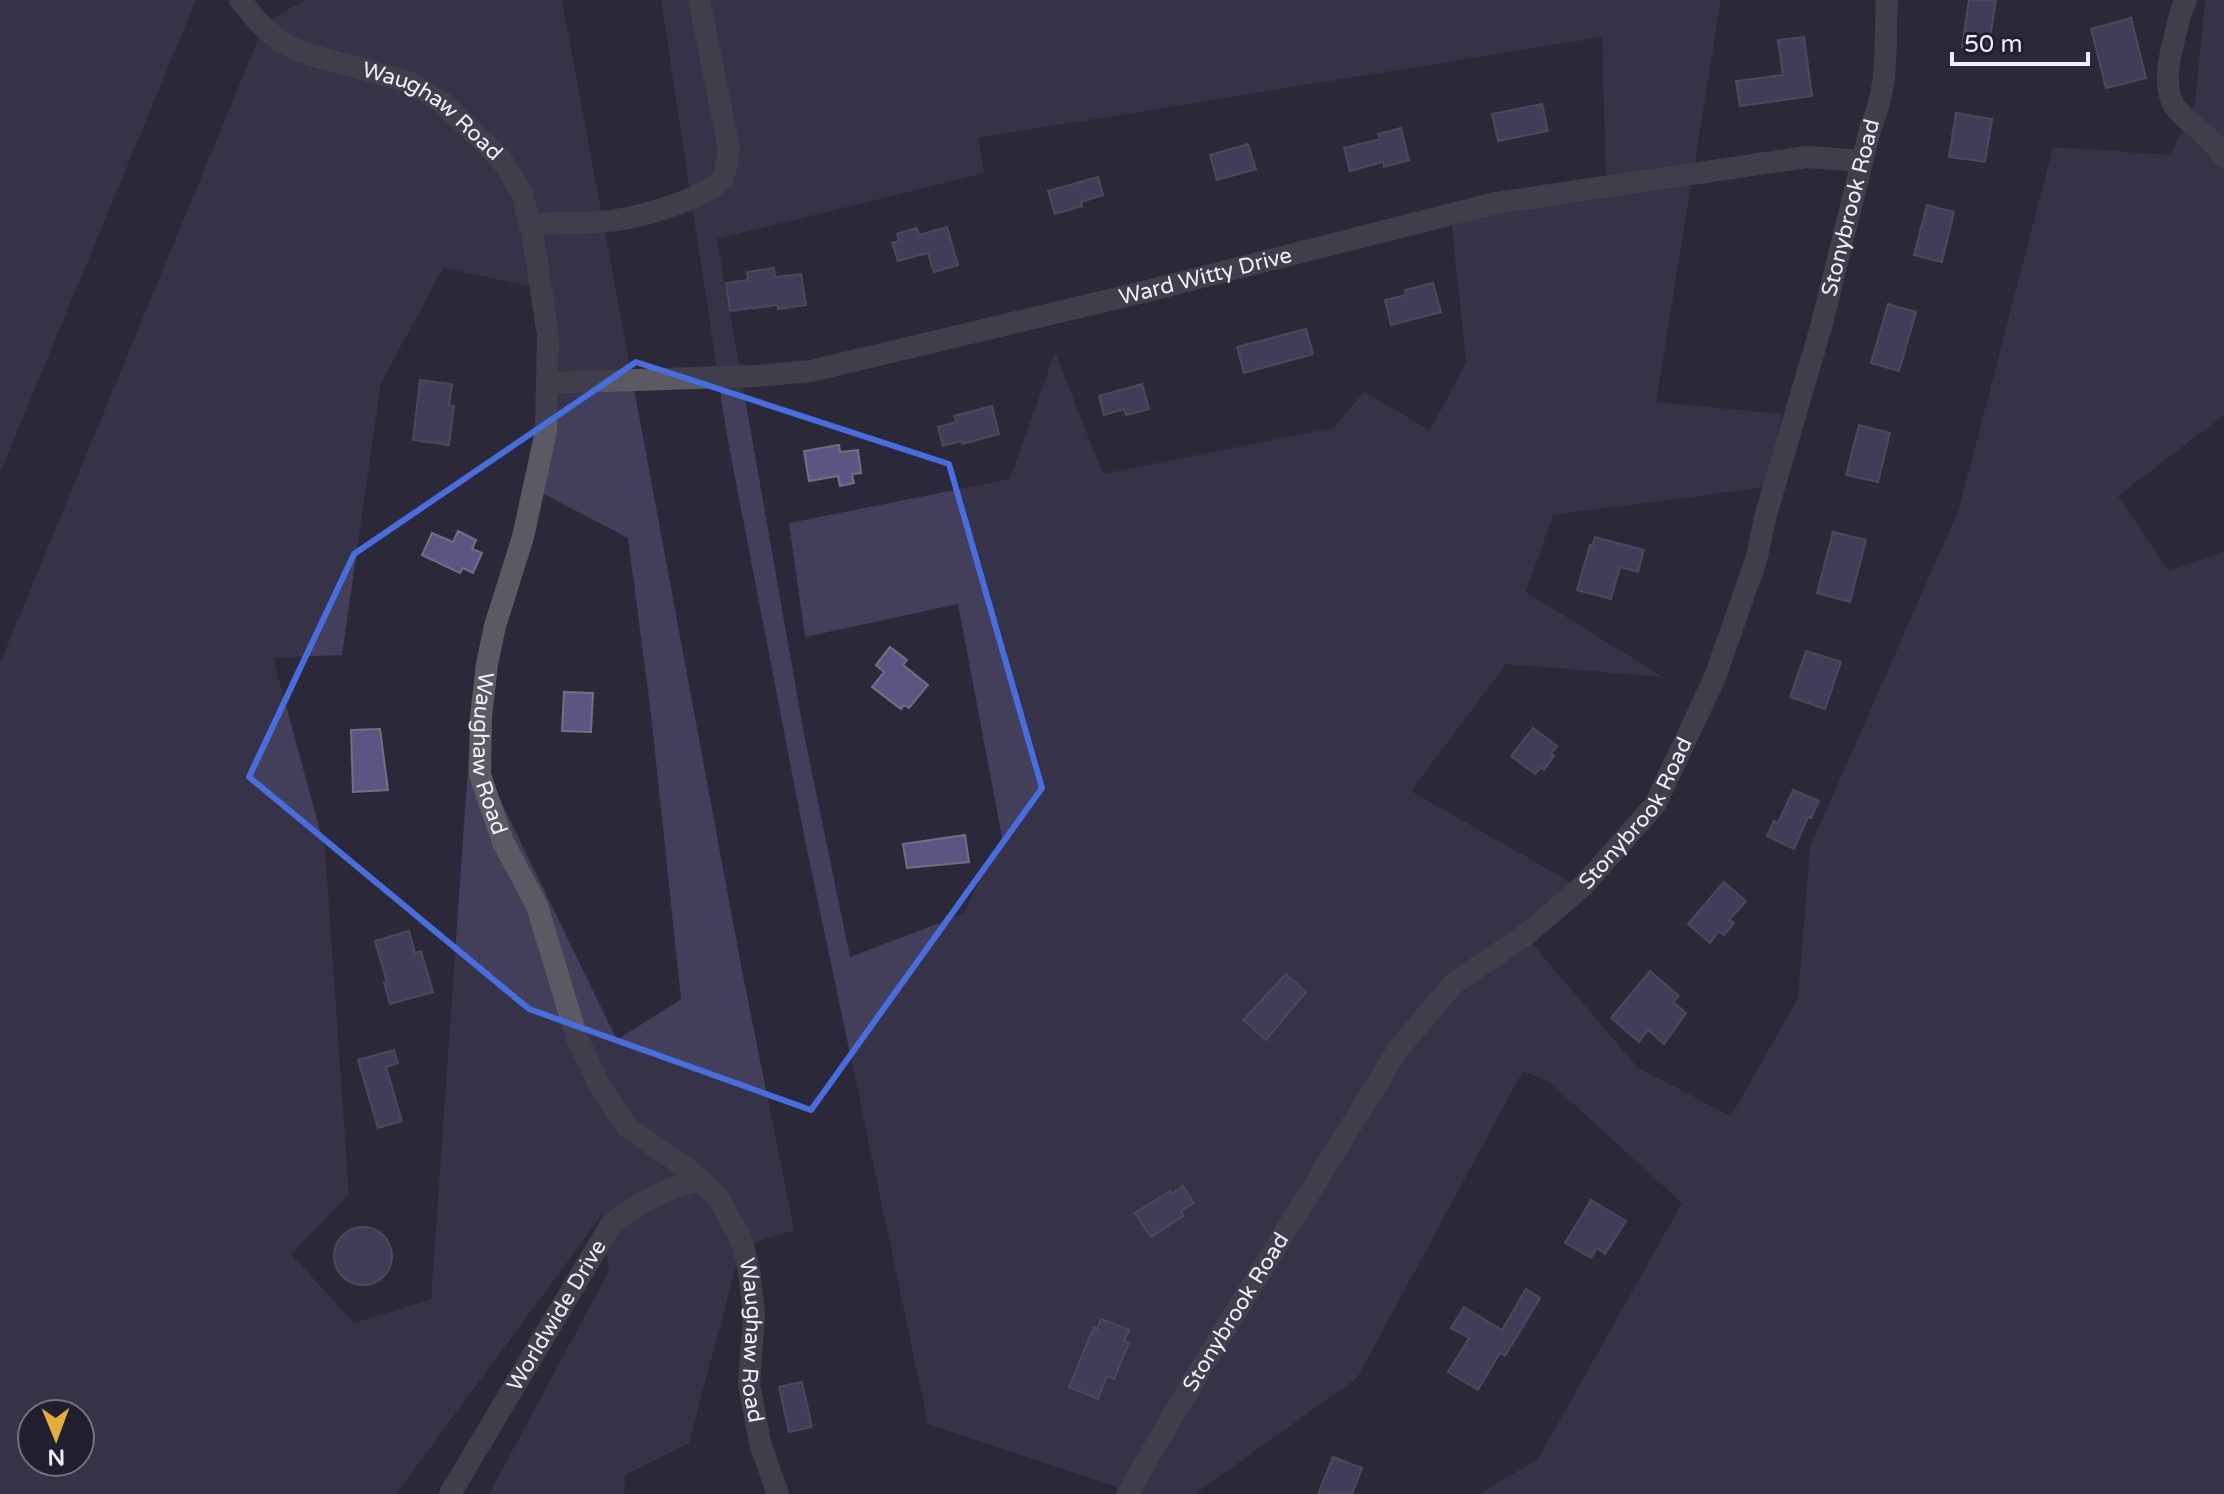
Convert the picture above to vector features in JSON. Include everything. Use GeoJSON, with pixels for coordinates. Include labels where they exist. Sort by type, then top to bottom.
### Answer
{"type":"FeatureCollection","features":[{"type":"Feature","properties":{"kind":"street","name":"Waughaw Road"},"geometry":{"type":"LineString","coordinates":[[240,0],[260,24],[280,41],[300,52],[409,82],[443,103],[501,159],[522,193],[548,335],[546,431],[523,537],[495,626],[487,664],[481,717],[480,775],[503,842],[537,906],[577,1038],[602,1090],[627,1127],[688,1169],[718,1197],[741,1239],[749,1270],[754,1315],[749,1384],[760,1443],[778,1494]]}},
{"type":"Feature","properties":{"kind":"street"},"geometry":{"type":"LineString","coordinates":[[530,225],[558,221],[596,223],[621,220],[704,192],[724,178],[729,149],[699,0]]}},
{"type":"Feature","properties":{"kind":"street","name":"Stonybrook Road"},"geometry":{"type":"LineString","coordinates":[[1127,1494],[1399,1048],[1454,983],[1527,934],[1583,886],[1655,805],[1715,677],[1756,560],[1765,518],[1821,327],[1871,126],[1881,103],[1885,77],[1887,0]]}},
{"type":"Feature","properties":{"kind":"street"},"geometry":{"type":"LineString","coordinates":[[2186,0],[2167,81],[2169,97],[2178,111],[2211,138],[2224,157]]}},
{"type":"Feature","properties":{"kind":"street","name":"Ward Witty Drive"},"geometry":{"type":"LineString","coordinates":[[547,383],[714,378],[811,371],[1496,203],[1807,157],[1862,161]]}},
{"type":"Feature","properties":{"kind":"street","name":"Worldwide Drive"},"geometry":{"type":"LineString","coordinates":[[450,1494],[610,1226],[658,1192],[700,1180]]}},
{"type":"Feature","properties":{"kind":"highlighted area"},"geometry":{"type":"Polygon","coordinates":[[[636,362],[949,464],[1042,788],[811,1110],[529,1009],[249,777],[354,554],[636,362]]]}},
{"type":"Feature","properties":{"kind":"shaded area"},"geometry":{"type":"Polygon","coordinates":[[[0,0],[196,0],[0,473],[0,0]]]}},
{"type":"Feature","properties":{"kind":"shaded area"},"geometry":{"type":"Polygon","coordinates":[[[305,0],[562,0],[740,960],[794,1230],[741,1247],[689,1443],[625,1475],[624,1494],[489,1494],[609,1271],[602,1215],[396,1494],[0,1494],[0,663],[265,23],[305,0]],[[443,268],[381,383],[342,655],[273,658],[325,849],[349,1195],[291,1254],[354,1323],[431,1299],[470,738],[617,1040],[681,999],[651,714],[628,538],[536,490],[538,288],[443,268]]]}},
{"type":"Feature","properties":{"kind":"shaded area"},"geometry":{"type":"Polygon","coordinates":[[[661,0],[1721,0],[1656,402],[1782,414],[1767,487],[1553,515],[1526,592],[1663,677],[1506,664],[1411,791],[1579,887],[1524,934],[1638,1068],[1731,1116],[1798,998],[1810,847],[1959,509],[2053,147],[2170,155],[2195,104],[2205,0],[2224,0],[2224,415],[2118,496],[2169,571],[2224,552],[2224,1494],[1479,1494],[1538,1459],[1682,1203],[1548,1081],[1523,1071],[1357,1378],[1195,1494],[1137,1494],[928,1424],[805,840],[727,436],[661,0]],[[1602,37],[978,138],[984,173],[717,239],[804,734],[850,957],[963,914],[1002,837],[958,604],[805,637],[789,523],[1010,479],[1055,352],[1103,474],[1333,428],[1364,392],[1430,430],[1466,363],[1451,216],[1606,188],[1602,37]]]}},
{"type":"Feature","properties":{"kind":"building"},"geometry":{"type":"Polygon","coordinates":[[[1969,0],[1996,0],[1988,50],[1962,47],[1969,0]]]}},
{"type":"Feature","properties":{"kind":"building"},"geometry":{"type":"Polygon","coordinates":[[[2131,18],[2146,78],[2106,88],[2091,29],[2131,18]]]}},
{"type":"Feature","properties":{"kind":"building"},"geometry":{"type":"Polygon","coordinates":[[[1804,37],[1812,96],[1740,106],[1736,81],[1783,75],[1778,40],[1804,37]]]}},
{"type":"Feature","properties":{"kind":"building"},"geometry":{"type":"Polygon","coordinates":[[[1542,104],[1548,131],[1498,141],[1492,114],[1542,104]]]}},
{"type":"Feature","properties":{"kind":"building"},"geometry":{"type":"Polygon","coordinates":[[[1956,113],[1992,119],[1985,162],[1949,157],[1956,113]]]}},
{"type":"Feature","properties":{"kind":"building"},"geometry":{"type":"Polygon","coordinates":[[[1401,128],[1409,160],[1384,167],[1383,162],[1350,171],[1344,148],[1380,139],[1378,134],[1401,128]]]}},
{"type":"Feature","properties":{"kind":"building"},"geometry":{"type":"Polygon","coordinates":[[[1248,144],[1256,169],[1217,180],[1210,155],[1248,144]]]}},
{"type":"Feature","properties":{"kind":"building"},"geometry":{"type":"Polygon","coordinates":[[[1098,177],[1103,195],[1081,202],[1082,206],[1055,214],[1048,191],[1098,177]]]}},
{"type":"Feature","properties":{"kind":"building"},"geometry":{"type":"Polygon","coordinates":[[[1927,205],[1954,212],[1942,262],[1914,255],[1927,205]]]}},
{"type":"Feature","properties":{"kind":"building"},"geometry":{"type":"Polygon","coordinates":[[[947,227],[958,265],[934,272],[928,253],[898,261],[892,243],[899,241],[897,234],[917,228],[919,235],[947,227]]]}},
{"type":"Feature","properties":{"kind":"building"},"geometry":{"type":"Polygon","coordinates":[[[774,268],[775,277],[801,274],[806,305],[730,311],[726,283],[748,280],[747,272],[774,268]]]}},
{"type":"Feature","properties":{"kind":"building"},"geometry":{"type":"Polygon","coordinates":[[[1433,283],[1441,312],[1391,325],[1385,300],[1406,295],[1405,290],[1433,283]]]}},
{"type":"Feature","properties":{"kind":"building"},"geometry":{"type":"Polygon","coordinates":[[[1888,304],[1916,312],[1899,371],[1871,363],[1888,304]]]}},
{"type":"Feature","properties":{"kind":"building"},"geometry":{"type":"Polygon","coordinates":[[[1306,329],[1313,354],[1244,373],[1237,347],[1306,329]]]}},
{"type":"Feature","properties":{"kind":"building"},"geometry":{"type":"Polygon","coordinates":[[[420,380],[452,384],[449,406],[454,406],[449,445],[413,440],[420,380]]]}},
{"type":"Feature","properties":{"kind":"building"},"geometry":{"type":"Polygon","coordinates":[[[1142,384],[1149,409],[1126,415],[1124,409],[1104,415],[1099,396],[1142,384]]]}},
{"type":"Feature","properties":{"kind":"building"},"geometry":{"type":"Polygon","coordinates":[[[992,406],[999,434],[943,446],[938,427],[956,422],[954,416],[992,406]]]}},
{"type":"Feature","properties":{"kind":"building"},"geometry":{"type":"Polygon","coordinates":[[[1859,425],[1890,433],[1878,482],[1846,475],[1859,425]]]}},
{"type":"Feature","properties":{"kind":"building"},"geometry":{"type":"Polygon","coordinates":[[[839,445],[840,452],[858,450],[861,473],[852,474],[854,483],[840,486],[838,476],[809,481],[804,451],[839,445]]]}},
{"type":"Feature","properties":{"kind":"building"},"geometry":{"type":"Polygon","coordinates":[[[458,531],[476,540],[472,549],[482,553],[473,573],[463,568],[460,573],[422,555],[432,533],[453,542],[458,531]]]}},
{"type":"Feature","properties":{"kind":"building"},"geometry":{"type":"Polygon","coordinates":[[[1833,532],[1866,540],[1850,602],[1817,593],[1833,532]]]}},
{"type":"Feature","properties":{"kind":"building"},"geometry":{"type":"Polygon","coordinates":[[[1595,537],[1644,550],[1638,572],[1620,567],[1611,599],[1577,590],[1595,537]]]}},
{"type":"Feature","properties":{"kind":"building"},"geometry":{"type":"Polygon","coordinates":[[[890,647],[907,660],[903,665],[928,685],[909,708],[904,705],[901,709],[872,687],[884,672],[876,665],[890,647]]]}},
{"type":"Feature","properties":{"kind":"building"},"geometry":{"type":"Polygon","coordinates":[[[1806,651],[1841,662],[1825,709],[1790,697],[1806,651]]]}},
{"type":"Feature","properties":{"kind":"building"},"geometry":{"type":"Polygon","coordinates":[[[564,692],[593,693],[591,732],[562,731],[564,692]]]}},
{"type":"Feature","properties":{"kind":"building"},"geometry":{"type":"Polygon","coordinates":[[[1533,728],[1557,746],[1544,770],[1541,767],[1535,774],[1511,756],[1533,728]]]}},
{"type":"Feature","properties":{"kind":"building"},"geometry":{"type":"Polygon","coordinates":[[[380,729],[388,790],[353,792],[351,730],[380,729]]]}},
{"type":"Feature","properties":{"kind":"building"},"geometry":{"type":"Polygon","coordinates":[[[1793,790],[1819,801],[1794,849],[1767,836],[1774,821],[1778,823],[1793,790]]]}},
{"type":"Feature","properties":{"kind":"building"},"geometry":{"type":"Polygon","coordinates":[[[965,835],[969,862],[907,868],[903,844],[965,835]]]}},
{"type":"Feature","properties":{"kind":"building"},"geometry":{"type":"Polygon","coordinates":[[[1724,882],[1746,901],[1729,920],[1734,923],[1724,935],[1719,931],[1710,943],[1688,924],[1724,882]]]}},
{"type":"Feature","properties":{"kind":"building"},"geometry":{"type":"Polygon","coordinates":[[[409,931],[415,953],[421,951],[433,992],[390,1004],[375,941],[409,931]]]}},
{"type":"Feature","properties":{"kind":"building"},"geometry":{"type":"Polygon","coordinates":[[[1650,971],[1679,996],[1673,1002],[1686,1013],[1664,1044],[1648,1030],[1639,1042],[1611,1018],[1650,971]]]}},
{"type":"Feature","properties":{"kind":"building"},"geometry":{"type":"Polygon","coordinates":[[[1286,974],[1306,992],[1266,1040],[1243,1020],[1286,974]]]}},
{"type":"Feature","properties":{"kind":"building"},"geometry":{"type":"Polygon","coordinates":[[[394,1050],[398,1063],[386,1067],[402,1121],[378,1128],[358,1060],[394,1050]]]}},
{"type":"Feature","properties":{"kind":"building"},"geometry":{"type":"Polygon","coordinates":[[[1183,1186],[1194,1203],[1181,1211],[1183,1216],[1151,1237],[1135,1213],[1183,1186]]]}},
{"type":"Feature","properties":{"kind":"building"},"geometry":{"type":"Polygon","coordinates":[[[1591,1200],[1626,1221],[1605,1254],[1597,1248],[1591,1258],[1565,1243],[1591,1200]]]}},
{"type":"Feature","properties":{"kind":"building"},"geometry":{"type":"Polygon","coordinates":[[[363,1227],[384,1235],[392,1256],[384,1277],[363,1285],[342,1277],[334,1256],[342,1235],[363,1227]]]}},
{"type":"Feature","properties":{"kind":"building"},"geometry":{"type":"Polygon","coordinates":[[[1526,1289],[1540,1298],[1505,1356],[1500,1353],[1478,1390],[1448,1372],[1469,1338],[1451,1328],[1464,1307],[1502,1330],[1526,1289]]]}},
{"type":"Feature","properties":{"kind":"building"},"geometry":{"type":"Polygon","coordinates":[[[1101,1319],[1129,1330],[1124,1341],[1129,1343],[1114,1379],[1107,1376],[1098,1399],[1069,1387],[1094,1327],[1097,1329],[1101,1319]]]}},
{"type":"Feature","properties":{"kind":"building"},"geometry":{"type":"Polygon","coordinates":[[[802,1382],[812,1427],[789,1432],[779,1387],[802,1382]]]}},
{"type":"Feature","properties":{"kind":"building"},"geometry":{"type":"Polygon","coordinates":[[[1333,1457],[1362,1468],[1352,1494],[1318,1494],[1333,1457]]]}}]}
